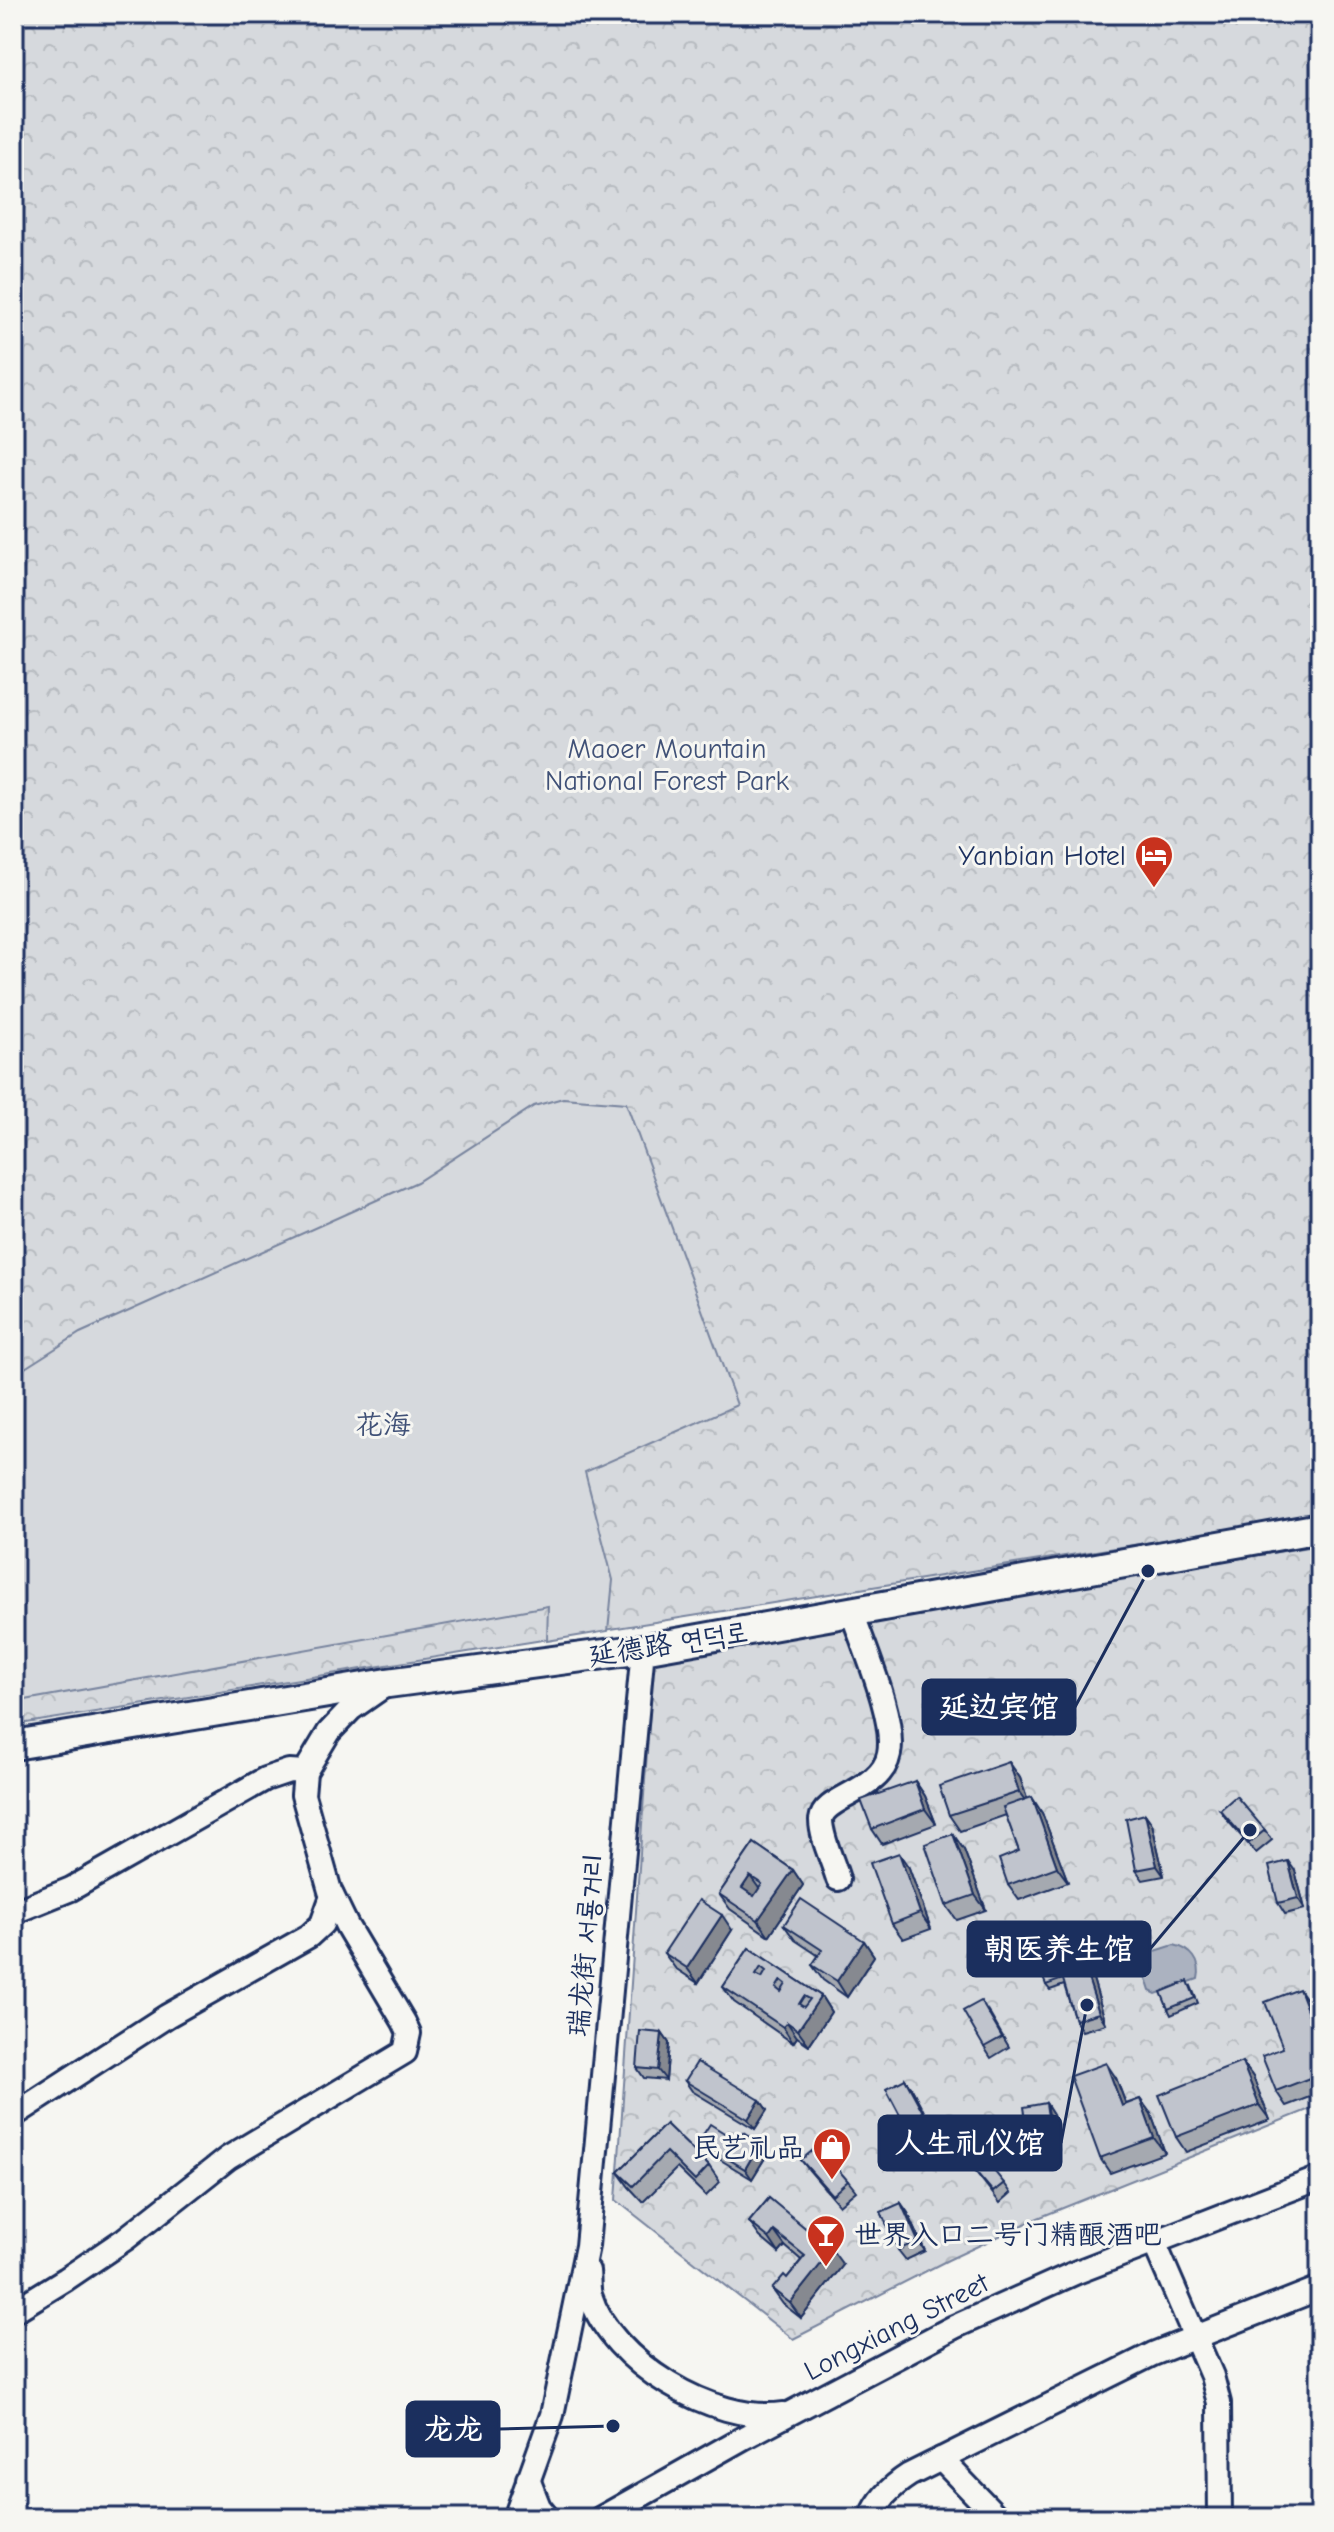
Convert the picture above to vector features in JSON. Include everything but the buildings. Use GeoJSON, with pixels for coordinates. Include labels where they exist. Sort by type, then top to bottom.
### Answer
{"type":"FeatureCollection","features":[{"type":"Feature","properties":{"kind":"main road","name":"延德路 연덕로"},"geometry":{"type":"LineString","coordinates":[[14,1745],[388,1683],[643,1649],[1320,1528]]}},
{"type":"Feature","properties":{"kind":"street"},"geometry":{"type":"LineString","coordinates":[[838,1879],[821,1823],[823,1811],[830,1804],[868,1784],[880,1772],[889,1758],[891,1737],[852,1612]]}},
{"type":"Feature","properties":{"kind":"street","name":"瑞龙街 서룡거리"},"geometry":{"type":"LineString","coordinates":[[515,2518],[552,2415],[587,2246],[643,1649]]}},
{"type":"Feature","properties":{"kind":"street"},"geometry":{"type":"LineString","coordinates":[[14,2311],[125,2239],[228,2158],[405,2052],[409,2033],[332,1896],[305,1811],[303,1795],[305,1772],[315,1752],[336,1724],[351,1709],[388,1683]]}},
{"type":"Feature","properties":{"kind":"street"},"geometry":{"type":"LineString","coordinates":[[14,1912],[71,1889],[278,1773],[305,1772]]}},
{"type":"Feature","properties":{"kind":"street"},"geometry":{"type":"LineString","coordinates":[[14,2115],[167,2016],[309,1936],[322,1924],[332,1896]]}},
{"type":"Feature","properties":{"kind":"street","name":"Longxiang Street"},"geometry":{"type":"LineString","coordinates":[[601,2518],[954,2327],[1153,2240],[1320,2178]]}},
{"type":"Feature","properties":{"kind":"street"},"geometry":{"type":"LineString","coordinates":[[1153,2240],[1212,2376],[1219,2403],[1220,2518]]}},
{"type":"Feature","properties":{"kind":"street","name":"瑞龙街 서룡거리"},"geometry":{"type":"LineString","coordinates":[[587,2246],[589,2292],[595,2309],[612,2333],[650,2371],[674,2388],[712,2406],[755,2416],[793,2413]]}},
{"type":"Feature","properties":{"kind":"street"},"geometry":{"type":"LineString","coordinates":[[871,2518],[875,2508],[895,2484],[941,2459],[1153,2354],[1320,2288]]}},
{"type":"Feature","properties":{"kind":"street"},"geometry":{"type":"LineString","coordinates":[[941,2459],[998,2518]]}},
{"type":"Feature","properties":{"kind":"street"},"geometry":{"type":"LineString","coordinates":[[528,2479],[539,2507],[548,2518]]}},
{"type":"Feature","properties":{"kind":"green space","name":"Maoer Mountain National Forest Park"},"geometry":{"type":"Polygon","coordinates":[[[14,14],[1320,14],[1320,1515],[14,1725],[14,14]]]}},
{"type":"Feature","properties":{"kind":"green space","name":"花海"},"geometry":{"type":"Polygon","coordinates":[[[563,1098],[626,1103],[737,1405],[585,1472],[613,1580],[608,1631],[547,1641],[548,1606],[14,1702],[14,1375],[80,1333],[417,1182],[534,1106],[563,1098]]]}},
{"type":"Feature","properties":{"kind":"green space"},"geometry":{"type":"Polygon","coordinates":[[[1320,1545],[1320,2105],[1038,2218],[793,2339],[616,2200],[653,1665],[667,1652],[1320,1545]]]}},
{"type":"Feature","properties":{"kind":"shaded area"},"geometry":{"type":"Polygon","coordinates":[[[1174,1945],[1185,1949],[1197,1961],[1198,1979],[1156,1994],[1150,1991],[1140,1960],[1146,1954],[1174,1945]]]}},
{"type":"Feature","properties":{"kind":"place","name":"Yanbian Hotel"},"geometry":{"type":"Point","coordinates":[1154,889]}},
{"type":"Feature","properties":{"kind":"place","name":"延边宾馆"},"geometry":{"type":"Point","coordinates":[1148,1571]}},
{"type":"Feature","properties":{"kind":"place","name":"朝医养生馆"},"geometry":{"type":"Point","coordinates":[1250,1830]}},
{"type":"Feature","properties":{"kind":"place","name":"人生礼仪馆"},"geometry":{"type":"Point","coordinates":[1087,2005]}},
{"type":"Feature","properties":{"kind":"place","name":"民艺礼品"},"geometry":{"type":"Point","coordinates":[832,2181]}},
{"type":"Feature","properties":{"kind":"place","name":"世界入口二号门精酿酒吧"},"geometry":{"type":"Point","coordinates":[826,2268]}},
{"type":"Feature","properties":{"kind":"place","name":"龙龙"},"geometry":{"type":"Point","coordinates":[613,2426]}}]}
